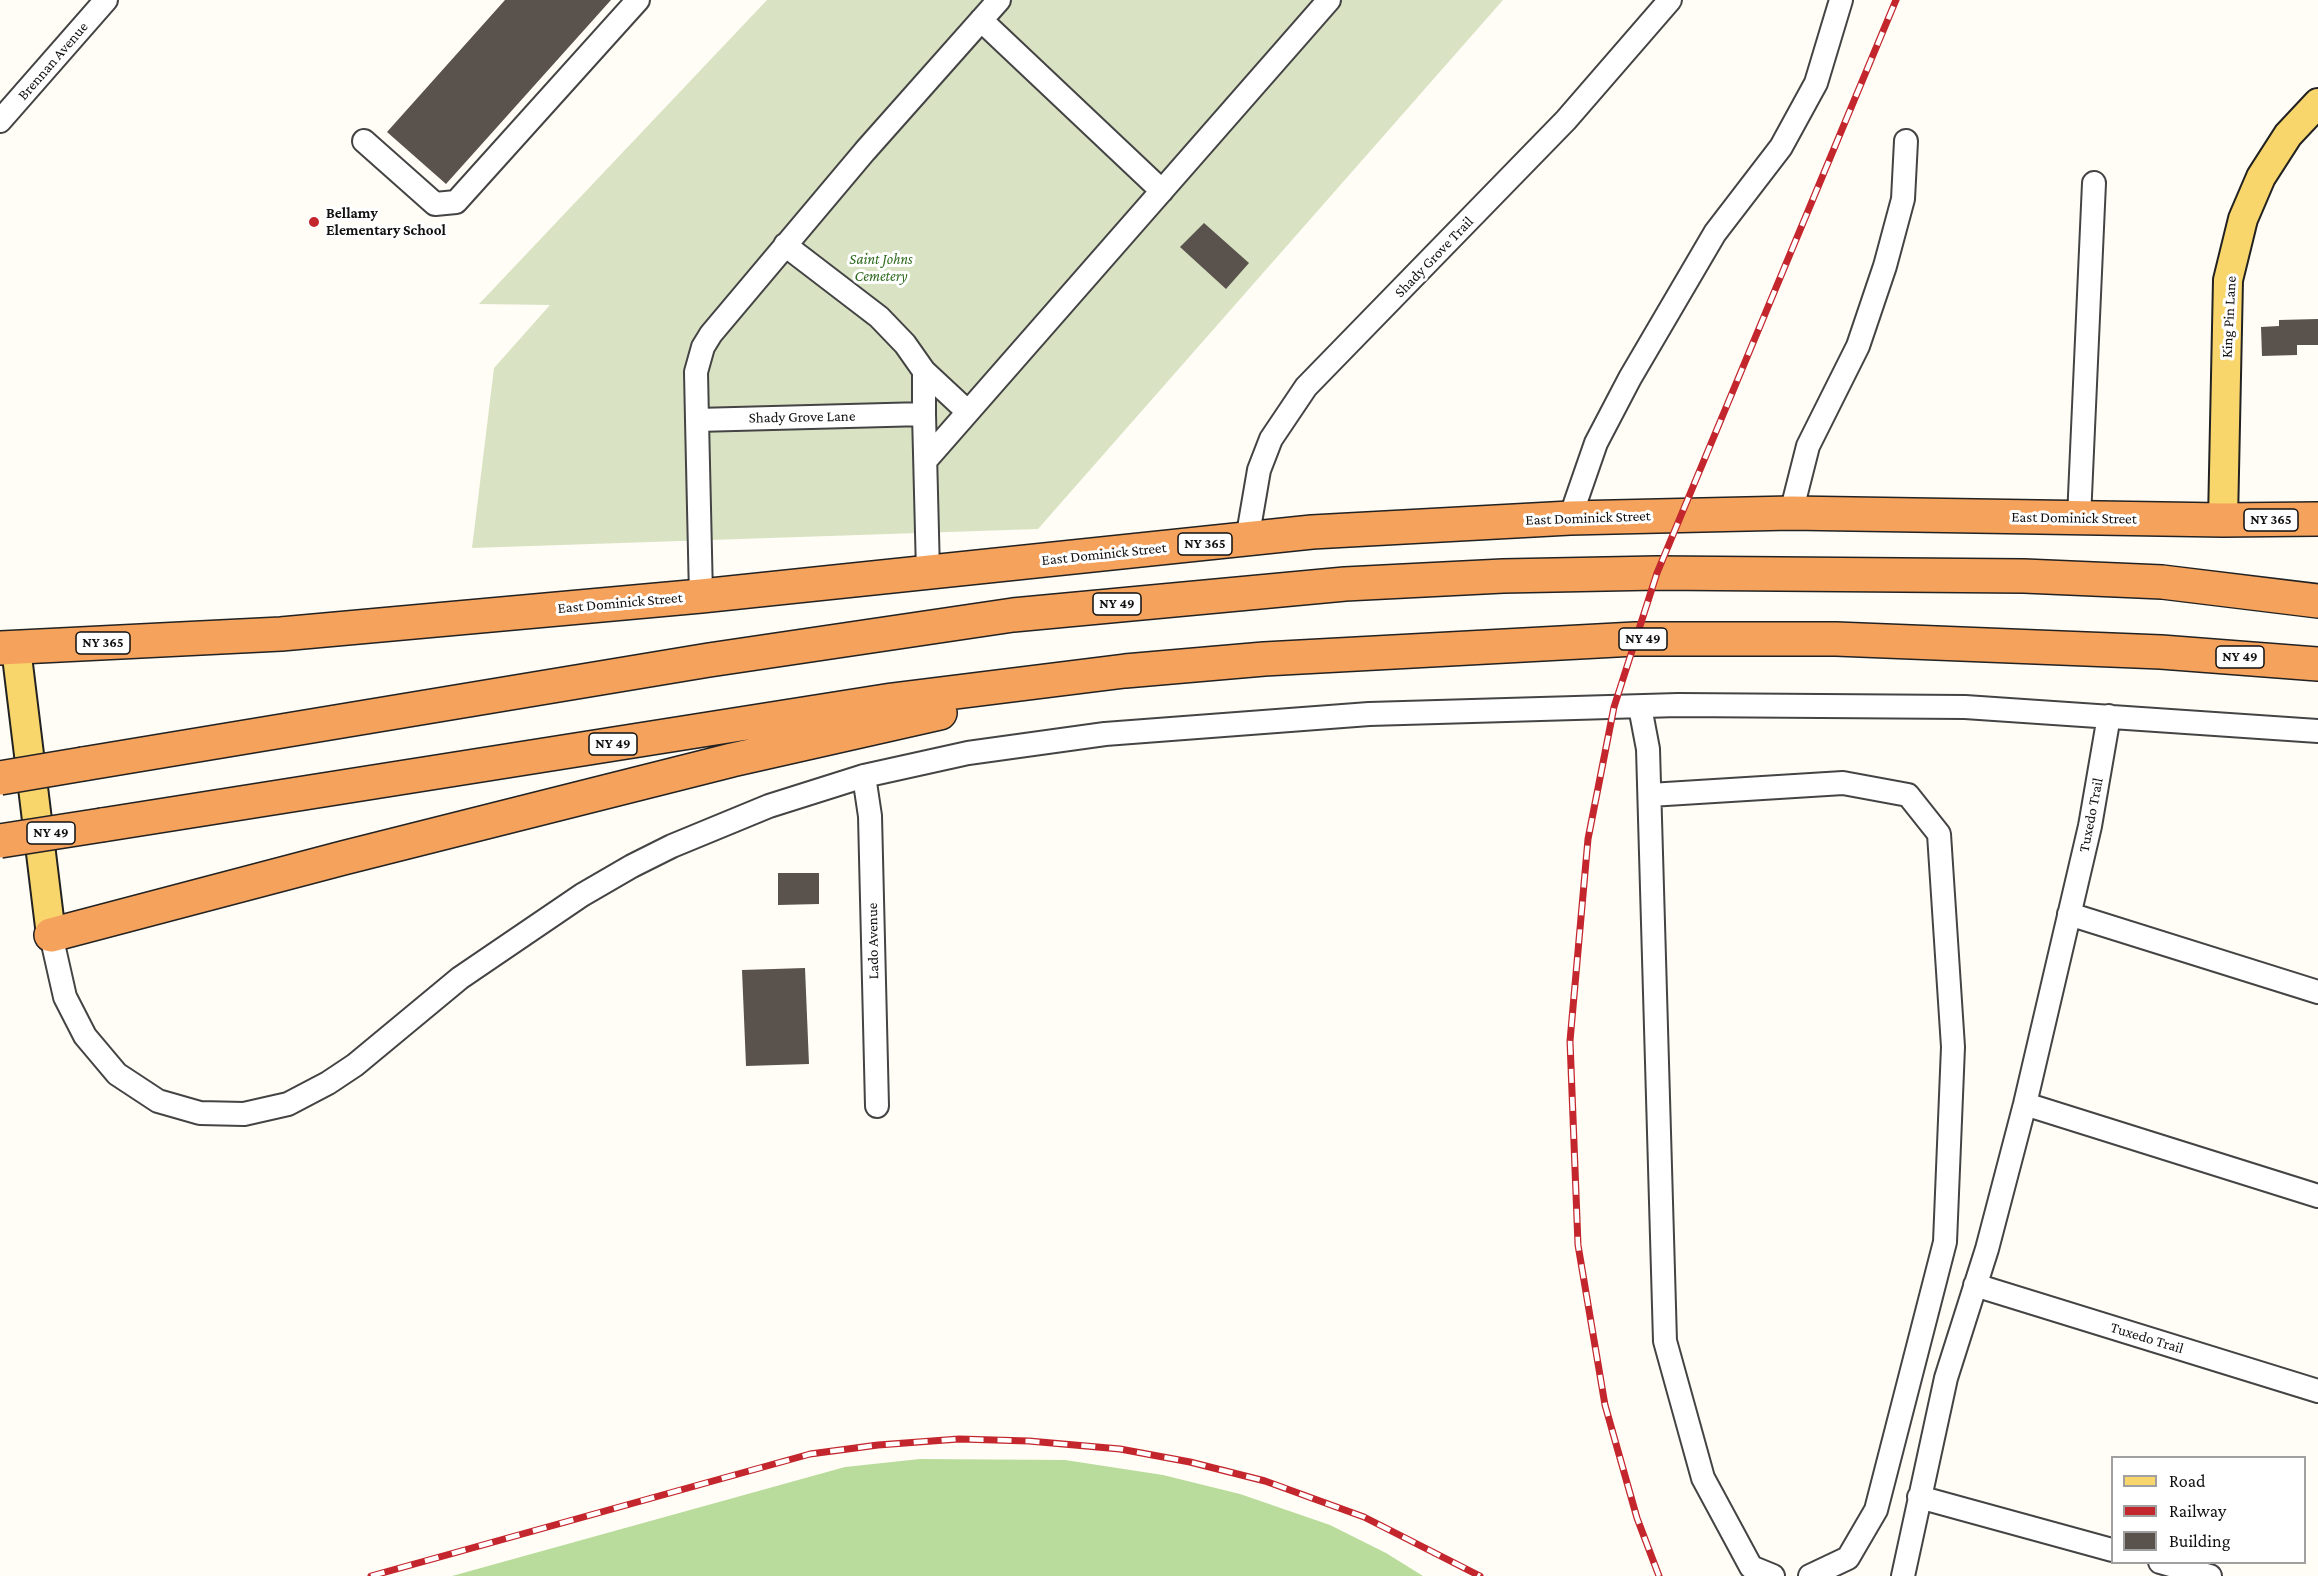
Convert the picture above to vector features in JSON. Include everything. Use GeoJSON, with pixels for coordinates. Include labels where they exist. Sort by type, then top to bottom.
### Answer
{"type":"FeatureCollection","features":[{"type":"Feature","properties":{"kind":"highway","name":"East Dominick Street"},"geometry":{"type":"LineString","coordinates":[[8,648],[281,634],[701,596],[1312,532],[1570,518],[1791,513],[2223,520],[2318,519]]}},
{"type":"Feature","properties":{"kind":"highway","name":"NY 49"},"geometry":{"type":"LineString","coordinates":[[0,778],[709,660],[1013,615],[1230,593],[1492,576],[1669,573],[2024,576],[2163,582],[2318,600]]}},
{"type":"Feature","properties":{"kind":"highway","name":"NY 49"},"geometry":{"type":"LineString","coordinates":[[0,841],[892,700],[1125,671],[1264,659],[1635,639],[1836,639],[2161,652],[2318,664]]}},
{"type":"Feature","properties":{"kind":"highway"},"geometry":{"type":"LineString","coordinates":[[51,936],[343,858],[732,760],[1125,671]]}},
{"type":"Feature","properties":{"kind":"main road","name":"King Pin Lane"},"geometry":{"type":"LineString","coordinates":[[2223,520],[2231,270],[2242,219],[2261,177],[2288,135],[2318,103]]}},
{"type":"Feature","properties":{"kind":"main road"},"geometry":{"type":"LineString","coordinates":[[8,648],[51,936]]}},
{"type":"Feature","properties":{"kind":"street","name":"Brennan Avenue"},"geometry":{"type":"LineString","coordinates":[[0,121],[106,0]]}},
{"type":"Feature","properties":{"kind":"street"},"geometry":{"type":"LineString","coordinates":[[364,141],[435,204],[456,202],[638,0]]}},
{"type":"Feature","properties":{"kind":"street"},"geometry":{"type":"LineString","coordinates":[[701,596],[696,372],[703,347],[711,334],[785,245],[999,0]]}},
{"type":"Feature","properties":{"kind":"street"},"geometry":{"type":"LineString","coordinates":[[926,460],[1329,0]]}},
{"type":"Feature","properties":{"kind":"street","name":"Shady Grove Trail"},"geometry":{"type":"LineString","coordinates":[[1247,540],[1259,470],[1271,439],[1306,387],[1566,120],[1670,0]]}},
{"type":"Feature","properties":{"kind":"street"},"geometry":{"type":"LineString","coordinates":[[1570,518],[1596,443],[1630,378],[1715,233],[1781,147],[1815,83],[1841,0]]}},
{"type":"Feature","properties":{"kind":"street"},"geometry":{"type":"LineString","coordinates":[[981,20],[1162,191]]}},
{"type":"Feature","properties":{"kind":"street"},"geometry":{"type":"LineString","coordinates":[[1791,513],[1808,446],[1858,346],[1885,266],[1903,199],[1906,141]]}},
{"type":"Feature","properties":{"kind":"street"},"geometry":{"type":"LineString","coordinates":[[2079,518],[2094,183]]}},
{"type":"Feature","properties":{"kind":"street"},"geometry":{"type":"LineString","coordinates":[[785,245],[879,317],[905,344],[924,371],[968,412]]}},
{"type":"Feature","properties":{"kind":"street"},"geometry":{"type":"LineString","coordinates":[[924,371],[928,572]]}},
{"type":"Feature","properties":{"kind":"street","name":"Shady Grove Lane"},"geometry":{"type":"LineString","coordinates":[[697,420],[924,414]]}},
{"type":"Feature","properties":{"kind":"street"},"geometry":{"type":"LineString","coordinates":[[51,936],[65,997],[85,1036],[117,1074],[158,1101],[200,1113],[244,1114],[288,1104],[328,1083],[355,1065],[460,978],[582,895],[672,846],[769,806],[864,776],[968,753],[1105,734],[1369,714],[1640,707],[1965,707],[2318,731]]}},
{"type":"Feature","properties":{"kind":"street"},"geometry":{"type":"LineString","coordinates":[[1640,707],[1648,749],[1650,795],[1665,1341],[1703,1478],[1751,1567],[1773,1576]]}},
{"type":"Feature","properties":{"kind":"street","name":"Tuxedo Trail"},"geometry":{"type":"LineString","coordinates":[[1903,1576],[1946,1378],[1975,1285],[2025,1104],[2090,826],[2109,716]]}},
{"type":"Feature","properties":{"kind":"street","name":"Lado Avenue"},"geometry":{"type":"LineString","coordinates":[[864,776],[870,816],[876,1106]]}},
{"type":"Feature","properties":{"kind":"street"},"geometry":{"type":"LineString","coordinates":[[1650,795],[1843,783],[1908,795],[1939,834],[1953,1047],[1945,1242],[1876,1510],[1848,1558],[1810,1576]]}},
{"type":"Feature","properties":{"kind":"street"},"geometry":{"type":"LineString","coordinates":[[2069,914],[2318,992]]}},
{"type":"Feature","properties":{"kind":"street"},"geometry":{"type":"LineString","coordinates":[[2025,1104],[2318,1196]]}},
{"type":"Feature","properties":{"kind":"street","name":"Tuxedo Trail"},"geometry":{"type":"LineString","coordinates":[[1975,1285],[2318,1391]]}},
{"type":"Feature","properties":{"kind":"street"},"geometry":{"type":"LineString","coordinates":[[1919,1497],[2111,1550]]}},
{"type":"Feature","properties":{"kind":"street"},"geometry":{"type":"LineString","coordinates":[[2164,1564],[2210,1576]]}},
{"type":"Feature","properties":{"kind":"green space","name":"Saint Johns Cemetery"},"geometry":{"type":"Polygon","coordinates":[[[767,0],[1503,0],[1038,529],[472,548],[494,368],[550,305],[479,304],[767,0]]]}},
{"type":"Feature","properties":{"kind":"green space"},"geometry":{"type":"Polygon","coordinates":[[[920,1459],[1065,1460],[1163,1475],[1240,1494],[1330,1525],[1386,1553],[1423,1576],[452,1576],[845,1467],[920,1459]]]}},
{"type":"Feature","properties":{"kind":"building"},"geometry":{"type":"Polygon","coordinates":[[[505,0],[611,0],[446,184],[387,132],[505,0]]]}},
{"type":"Feature","properties":{"kind":"building"},"geometry":{"type":"Polygon","coordinates":[[[1204,223],[1249,263],[1226,289],[1180,247],[1204,223]]]}},
{"type":"Feature","properties":{"kind":"building"},"geometry":{"type":"Polygon","coordinates":[[[2318,319],[2318,345],[2297,345],[2297,355],[2262,356],[2261,327],[2279,326],[2279,320],[2318,319]]]}},
{"type":"Feature","properties":{"kind":"building"},"geometry":{"type":"Polygon","coordinates":[[[778,873],[819,873],[819,904],[778,905],[778,873]]]}},
{"type":"Feature","properties":{"kind":"building"},"geometry":{"type":"Polygon","coordinates":[[[805,968],[809,1064],[746,1066],[742,970],[805,968]]]}},
{"type":"Feature","properties":{"kind":"railway"},"geometry":{"type":"LineString","coordinates":[[1659,1576],[1637,1518],[1605,1405],[1578,1245],[1570,1041],[1588,839],[1614,707],[1657,573],[1896,0]]}},
{"type":"Feature","properties":{"kind":"railway"},"geometry":{"type":"LineString","coordinates":[[371,1576],[810,1454],[878,1445],[959,1439],[1029,1441],[1120,1449],[1190,1462],[1265,1481],[1364,1517],[1480,1576]]}},
{"type":"Feature","properties":{"kind":"place","name":"Bellamy Elementary School"},"geometry":{"type":"Point","coordinates":[314,222]}}]}
